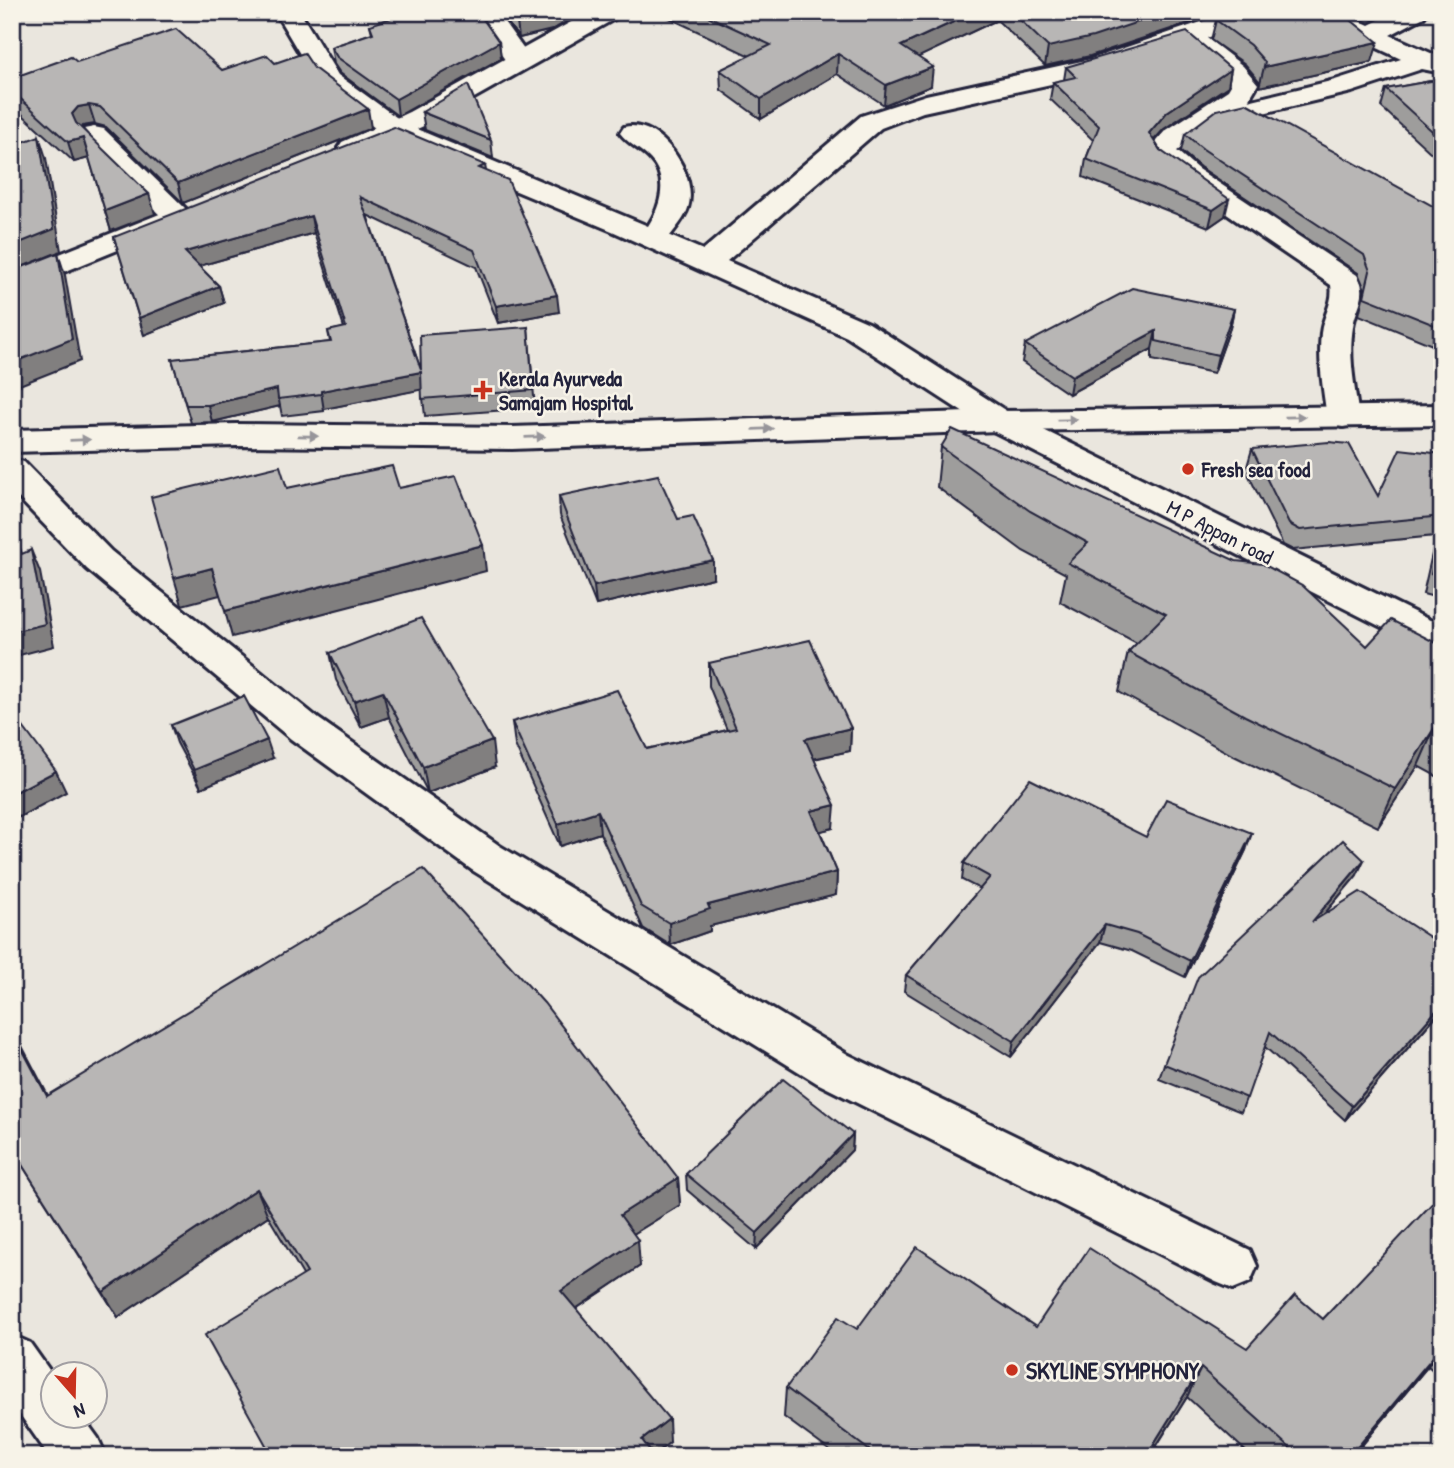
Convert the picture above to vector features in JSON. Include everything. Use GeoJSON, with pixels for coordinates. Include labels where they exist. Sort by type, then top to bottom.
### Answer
{"type":"FeatureCollection","features":[{"type":"Feature","properties":{"kind":"street","name":"M P Appan road"},"geometry":{"type":"LineString","coordinates":[[287,12],[328,80],[397,131],[653,239],[858,330],[999,421],[1442,642]]}},
{"type":"Feature","properties":{"kind":"street"},"geometry":{"type":"LineString","coordinates":[[484,12],[519,61]]}},
{"type":"Feature","properties":{"kind":"street"},"geometry":{"type":"LineString","coordinates":[[323,159],[397,131],[561,36],[609,12]]}},
{"type":"Feature","properties":{"kind":"street"},"geometry":{"type":"LineString","coordinates":[[706,263],[871,121],[901,108],[1047,78],[1156,49],[1255,12]]}},
{"type":"Feature","properties":{"kind":"street"},"geometry":{"type":"LineString","coordinates":[[1371,34],[1415,12]]}},
{"type":"Feature","properties":{"kind":"street"},"geometry":{"type":"LineString","coordinates":[[1321,13],[1433,64]]}},
{"type":"Feature","properties":{"kind":"street"},"geometry":{"type":"LineString","coordinates":[[1188,37],[1234,72],[1245,84],[1239,95],[1175,137],[1162,150],[1168,159],[1346,281],[1350,298],[1337,325],[1336,366],[1343,417]]}},
{"type":"Feature","properties":{"kind":"street"},"geometry":{"type":"LineString","coordinates":[[1202,120],[1433,64]]}},
{"type":"Feature","properties":{"kind":"street"},"geometry":{"type":"LineString","coordinates":[[634,133],[664,156],[676,185],[674,209],[653,239]]}},
{"type":"Feature","properties":{"kind":"street"},"geometry":{"type":"LineString","coordinates":[[12,284],[189,211],[94,135]]}},
{"type":"Feature","properties":{"kind":"street"},"geometry":{"type":"LineString","coordinates":[[12,441],[236,435],[512,438],[999,421],[1442,415]]}},
{"type":"Feature","properties":{"kind":"street"},"geometry":{"type":"LineString","coordinates":[[12,470],[99,559],[295,720],[486,858],[833,1069],[1233,1266]]}},
{"type":"Feature","properties":{"kind":"street"},"geometry":{"type":"LineString","coordinates":[[12,1360],[80,1456]]}},
{"type":"Feature","properties":{"kind":"building"},"geometry":{"type":"Polygon","coordinates":[[[409,12],[478,12],[499,42],[396,99],[337,57],[331,47],[373,33],[370,25],[409,12]]]}},
{"type":"Feature","properties":{"kind":"building"},"geometry":{"type":"Polygon","coordinates":[[[510,12],[553,12],[517,22],[510,12]]]}},
{"type":"Feature","properties":{"kind":"building"},"geometry":{"type":"Polygon","coordinates":[[[699,12],[975,12],[901,46],[933,67],[886,85],[838,54],[761,99],[720,70],[771,45],[699,12]]]}},
{"type":"Feature","properties":{"kind":"building"},"geometry":{"type":"Polygon","coordinates":[[[1012,12],[1168,12],[1093,37],[1048,47],[1012,12]]]}},
{"type":"Feature","properties":{"kind":"building"},"geometry":{"type":"Polygon","coordinates":[[[1237,12],[1341,12],[1378,42],[1264,67],[1265,62],[1250,45],[1216,20],[1237,12]]]}},
{"type":"Feature","properties":{"kind":"building"},"geometry":{"type":"Polygon","coordinates":[[[176,29],[222,70],[267,55],[275,63],[304,53],[314,68],[368,109],[178,183],[100,107],[78,107],[72,114],[76,123],[149,194],[105,211],[83,138],[68,142],[12,91],[12,78],[71,57],[77,62],[176,29]]]}},
{"type":"Feature","properties":{"kind":"building"},"geometry":{"type":"Polygon","coordinates":[[[1187,32],[1231,69],[1167,112],[1149,133],[1160,150],[1229,199],[1213,210],[1086,159],[1099,126],[1053,82],[1076,77],[1066,67],[1187,32]]]}},
{"type":"Feature","properties":{"kind":"building"},"geometry":{"type":"Polygon","coordinates":[[[1442,79],[1442,140],[1386,89],[1442,79]]]}},
{"type":"Feature","properties":{"kind":"building"},"geometry":{"type":"Polygon","coordinates":[[[468,85],[491,140],[422,112],[468,85]]]}},
{"type":"Feature","properties":{"kind":"building"},"geometry":{"type":"Polygon","coordinates":[[[1246,103],[1442,211],[1442,328],[1364,297],[1370,271],[1364,255],[1203,149],[1185,134],[1217,110],[1246,103]]]}},
{"type":"Feature","properties":{"kind":"building"},"geometry":{"type":"Polygon","coordinates":[[[394,127],[485,165],[479,168],[508,180],[557,295],[496,306],[474,250],[360,197],[421,370],[420,335],[528,327],[533,390],[422,399],[421,372],[321,391],[321,394],[278,399],[277,389],[208,405],[186,405],[172,359],[331,342],[328,331],[346,327],[311,216],[185,252],[219,286],[139,318],[114,237],[394,127]]]}},
{"type":"Feature","properties":{"kind":"building"},"geometry":{"type":"Polygon","coordinates":[[[39,136],[54,229],[12,246],[12,146],[39,136]]]}},
{"type":"Feature","properties":{"kind":"building"},"geometry":{"type":"Polygon","coordinates":[[[58,253],[72,339],[12,363],[12,271],[58,253]]]}},
{"type":"Feature","properties":{"kind":"building"},"geometry":{"type":"Polygon","coordinates":[[[1132,288],[1234,309],[1218,355],[1156,341],[1156,331],[1072,376],[1025,344],[1132,288]]]}},
{"type":"Feature","properties":{"kind":"building"},"geometry":{"type":"Polygon","coordinates":[[[952,429],[1236,561],[1263,564],[1302,585],[1367,646],[1391,620],[1440,645],[1442,643],[1442,730],[1435,727],[1395,789],[1245,716],[1128,652],[1166,614],[1068,563],[1088,543],[1030,511],[941,447],[952,429]]]}},
{"type":"Feature","properties":{"kind":"building"},"geometry":{"type":"Polygon","coordinates":[[[1329,442],[1349,444],[1378,496],[1400,449],[1442,454],[1442,516],[1300,530],[1289,524],[1252,449],[1329,442]]]}},
{"type":"Feature","properties":{"kind":"building"},"geometry":{"type":"Polygon","coordinates":[[[280,466],[287,488],[392,466],[399,488],[456,476],[483,545],[225,611],[212,568],[174,578],[151,497],[280,466]]]}},
{"type":"Feature","properties":{"kind":"building"},"geometry":{"type":"Polygon","coordinates":[[[658,475],[678,519],[693,516],[713,560],[594,586],[559,496],[658,475]]]}},
{"type":"Feature","properties":{"kind":"building"},"geometry":{"type":"Polygon","coordinates":[[[1442,527],[1442,577],[1431,574],[1442,527]]]}},
{"type":"Feature","properties":{"kind":"building"},"geometry":{"type":"Polygon","coordinates":[[[18,542],[22,554],[31,550],[45,624],[12,632],[12,543],[18,542]]]}},
{"type":"Feature","properties":{"kind":"building"},"geometry":{"type":"Polygon","coordinates":[[[421,618],[492,741],[423,767],[383,691],[354,701],[330,653],[421,618]]]}},
{"type":"Feature","properties":{"kind":"building"},"geometry":{"type":"Polygon","coordinates":[[[810,640],[851,728],[805,739],[835,805],[811,811],[837,872],[708,905],[710,909],[669,923],[641,906],[598,811],[558,824],[512,722],[617,690],[647,749],[736,728],[709,663],[810,640]]]}},
{"type":"Feature","properties":{"kind":"building"},"geometry":{"type":"Polygon","coordinates":[[[244,696],[267,740],[194,770],[171,725],[244,696]]]}},
{"type":"Feature","properties":{"kind":"building"},"geometry":{"type":"Polygon","coordinates":[[[12,712],[56,771],[12,794],[12,712]]]}},
{"type":"Feature","properties":{"kind":"building"},"geometry":{"type":"Polygon","coordinates":[[[1030,779],[1146,837],[1166,799],[1252,833],[1190,961],[1137,934],[1105,925],[1014,1041],[906,975],[990,877],[964,863],[1030,779]]]}},
{"type":"Feature","properties":{"kind":"building"},"geometry":{"type":"Polygon","coordinates":[[[1343,840],[1364,860],[1312,922],[1360,892],[1442,945],[1442,1004],[1352,1106],[1270,1032],[1247,1098],[1164,1064],[1198,977],[1343,840]]]}},
{"type":"Feature","properties":{"kind":"building"},"geometry":{"type":"Polygon","coordinates":[[[423,869],[544,1003],[678,1178],[620,1215],[638,1240],[561,1291],[669,1419],[642,1440],[654,1456],[272,1456],[205,1335],[307,1273],[257,1189],[103,1292],[12,1149],[12,1030],[47,1096],[423,869]]]}},
{"type":"Feature","properties":{"kind":"building"},"geometry":{"type":"Polygon","coordinates":[[[783,1079],[853,1134],[757,1233],[686,1174],[783,1079]]]}},
{"type":"Feature","properties":{"kind":"building"},"geometry":{"type":"Polygon","coordinates":[[[1440,1195],[1442,1346],[1350,1456],[1299,1456],[1201,1368],[1153,1445],[1169,1456],[877,1456],[786,1388],[838,1317],[857,1329],[917,1247],[1036,1327],[1089,1248],[1247,1348],[1295,1295],[1323,1319],[1440,1195]]]}},
{"type":"Feature","properties":{"kind":"place","name":"Kerala Ayurveda Samajam Hospital"},"geometry":{"type":"Point","coordinates":[483,390]}},
{"type":"Feature","properties":{"kind":"place","name":"Fresh sea food"},"geometry":{"type":"Point","coordinates":[1188,469]}},
{"type":"Feature","properties":{"kind":"place","name":"SKYLINE SYMPHONY"},"geometry":{"type":"Point","coordinates":[1012,1370]}}]}
